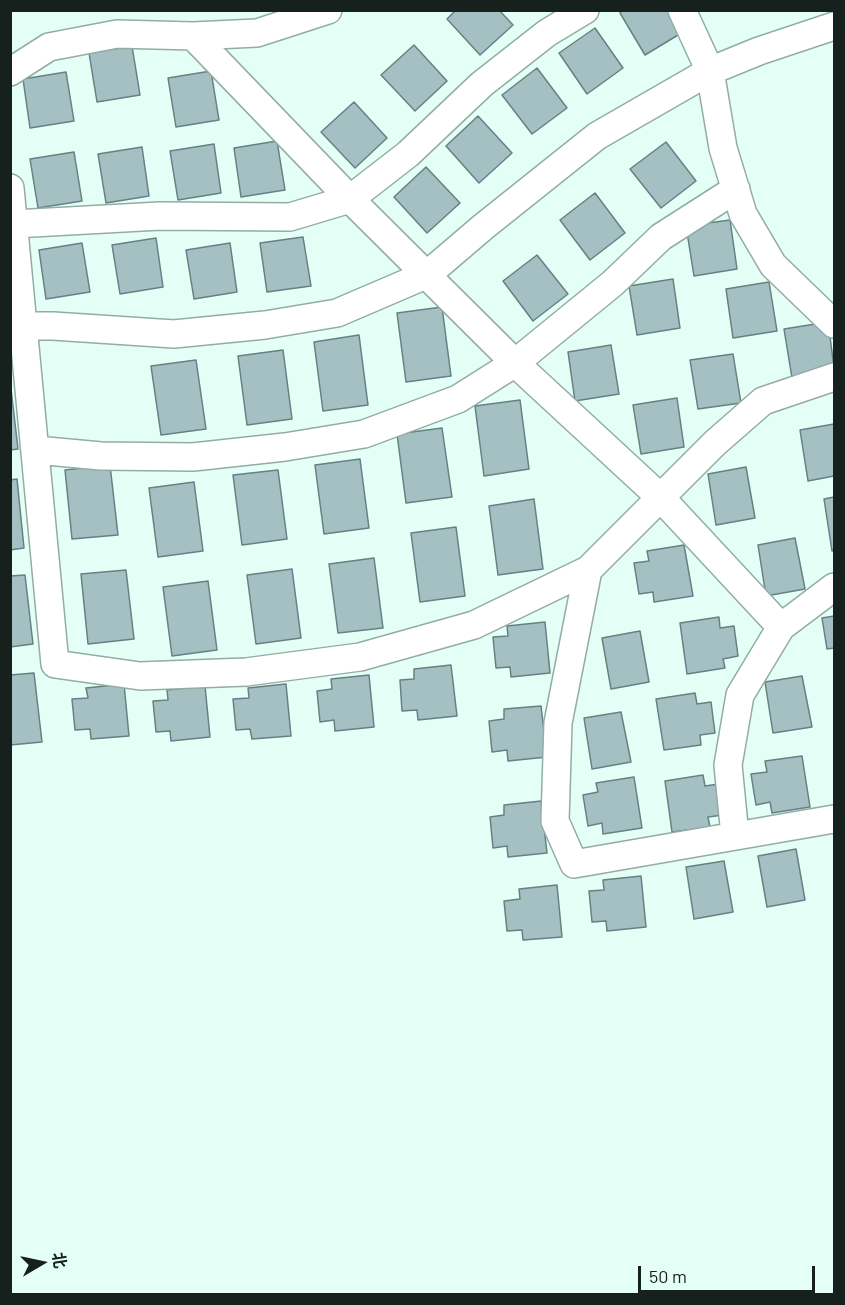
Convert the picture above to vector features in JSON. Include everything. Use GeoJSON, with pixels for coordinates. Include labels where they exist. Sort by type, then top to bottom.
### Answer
{"type":"FeatureCollection","features":[{"type":"Feature","properties":{"kind":"street"},"geometry":{"type":"LineString","coordinates":[[10,72],[49,47],[117,34],[193,36],[257,33],[328,10]]}},
{"type":"Feature","properties":{"kind":"street"},"geometry":{"type":"LineString","coordinates":[[14,224],[160,216],[290,217],[350,199],[408,154],[482,84],[547,33],[585,10]]}},
{"type":"Feature","properties":{"kind":"street"},"geometry":{"type":"LineString","coordinates":[[682,10],[710,71],[723,148],[743,214],[773,265],[834,324]]}},
{"type":"Feature","properties":{"kind":"street"},"geometry":{"type":"LineString","coordinates":[[24,326],[174,334],[265,326],[337,313],[428,274],[597,136],[710,71],[759,51],[834,26]]}},
{"type":"Feature","properties":{"kind":"street"},"geometry":{"type":"LineString","coordinates":[[193,36],[350,199],[515,363],[661,498],[781,627]]}},
{"type":"Feature","properties":{"kind":"street"},"geometry":{"type":"LineString","coordinates":[[10,188],[55,664],[140,676],[246,672],[360,657],[474,625],[588,570],[715,443],[763,401],[834,377]]}},
{"type":"Feature","properties":{"kind":"street"},"geometry":{"type":"LineString","coordinates":[[36,450],[101,456],[193,457],[285,447],[364,434],[458,399],[515,363],[613,283],[661,237],[736,189]]}},
{"type":"Feature","properties":{"kind":"street"},"geometry":{"type":"LineString","coordinates":[[588,570],[558,723],[555,821],[574,864],[834,819]]}},
{"type":"Feature","properties":{"kind":"street"},"geometry":{"type":"LineString","coordinates":[[735,836],[728,765],[741,695],[781,627],[834,587]]}},
{"type":"Feature","properties":{"kind":"building"},"geometry":{"type":"Polygon","coordinates":[[[456,10],[499,10],[513,25],[480,55],[447,19],[456,10]]]}},
{"type":"Feature","properties":{"kind":"building"},"geometry":{"type":"Polygon","coordinates":[[[623,10],[670,10],[683,32],[645,55],[620,13],[623,10]]]}},
{"type":"Feature","properties":{"kind":"building"},"geometry":{"type":"Polygon","coordinates":[[[595,28],[623,68],[587,94],[559,53],[595,28]]]}},
{"type":"Feature","properties":{"kind":"building"},"geometry":{"type":"Polygon","coordinates":[[[414,45],[447,81],[415,111],[381,75],[414,45]]]}},
{"type":"Feature","properties":{"kind":"building"},"geometry":{"type":"Polygon","coordinates":[[[132,46],[140,95],[97,102],[89,53],[132,46]]]}},
{"type":"Feature","properties":{"kind":"building"},"geometry":{"type":"Polygon","coordinates":[[[537,68],[567,108],[532,134],[502,95],[537,68]]]}},
{"type":"Feature","properties":{"kind":"building"},"geometry":{"type":"Polygon","coordinates":[[[211,71],[219,120],[176,127],[168,78],[211,71]]]}},
{"type":"Feature","properties":{"kind":"building"},"geometry":{"type":"Polygon","coordinates":[[[66,72],[74,121],[30,128],[23,79],[66,72]]]}},
{"type":"Feature","properties":{"kind":"building"},"geometry":{"type":"Polygon","coordinates":[[[354,102],[387,138],[355,168],[321,132],[354,102]]]}},
{"type":"Feature","properties":{"kind":"building"},"geometry":{"type":"Polygon","coordinates":[[[478,116],[512,153],[479,183],[446,146],[478,116]]]}},
{"type":"Feature","properties":{"kind":"building"},"geometry":{"type":"Polygon","coordinates":[[[277,141],[285,190],[241,197],[234,148],[277,141]]]}},
{"type":"Feature","properties":{"kind":"building"},"geometry":{"type":"Polygon","coordinates":[[[666,142],[696,181],[661,208],[630,169],[666,142]]]}},
{"type":"Feature","properties":{"kind":"building"},"geometry":{"type":"Polygon","coordinates":[[[214,144],[221,193],[178,200],[170,151],[214,144]]]}},
{"type":"Feature","properties":{"kind":"building"},"geometry":{"type":"Polygon","coordinates":[[[142,147],[149,196],[106,203],[98,154],[142,147]]]}},
{"type":"Feature","properties":{"kind":"building"},"geometry":{"type":"Polygon","coordinates":[[[74,152],[82,201],[38,208],[30,159],[74,152]]]}},
{"type":"Feature","properties":{"kind":"building"},"geometry":{"type":"Polygon","coordinates":[[[426,167],[460,203],[427,233],[394,197],[426,167]]]}},
{"type":"Feature","properties":{"kind":"building"},"geometry":{"type":"Polygon","coordinates":[[[595,193],[625,233],[590,260],[560,220],[595,193]]]}},
{"type":"Feature","properties":{"kind":"building"},"geometry":{"type":"Polygon","coordinates":[[[730,220],[737,269],[694,276],[686,226],[730,220]]]}},
{"type":"Feature","properties":{"kind":"building"},"geometry":{"type":"Polygon","coordinates":[[[303,237],[311,286],[267,292],[260,243],[303,237]]]}},
{"type":"Feature","properties":{"kind":"building"},"geometry":{"type":"Polygon","coordinates":[[[156,238],[163,287],[120,294],[112,245],[156,238]]]}},
{"type":"Feature","properties":{"kind":"building"},"geometry":{"type":"Polygon","coordinates":[[[82,243],[90,292],[46,299],[39,250],[82,243]]]}},
{"type":"Feature","properties":{"kind":"building"},"geometry":{"type":"Polygon","coordinates":[[[230,243],[237,292],[194,299],[186,250],[230,243]]]}},
{"type":"Feature","properties":{"kind":"building"},"geometry":{"type":"Polygon","coordinates":[[[537,255],[568,294],[533,321],[503,281],[537,255]]]}},
{"type":"Feature","properties":{"kind":"building"},"geometry":{"type":"Polygon","coordinates":[[[673,279],[680,328],[637,335],[629,286],[673,279]]]}},
{"type":"Feature","properties":{"kind":"building"},"geometry":{"type":"Polygon","coordinates":[[[769,282],[777,331],[733,338],[726,289],[769,282]]]}},
{"type":"Feature","properties":{"kind":"building"},"geometry":{"type":"Polygon","coordinates":[[[442,307],[451,376],[406,382],[397,313],[442,307]]]}},
{"type":"Feature","properties":{"kind":"building"},"geometry":{"type":"Polygon","coordinates":[[[828,322],[834,367],[792,378],[784,329],[828,322]]]}},
{"type":"Feature","properties":{"kind":"building"},"geometry":{"type":"Polygon","coordinates":[[[359,335],[368,405],[323,411],[314,342],[359,335]]]}},
{"type":"Feature","properties":{"kind":"building"},"geometry":{"type":"Polygon","coordinates":[[[611,345],[619,394],[575,401],[568,352],[611,345]]]}},
{"type":"Feature","properties":{"kind":"building"},"geometry":{"type":"Polygon","coordinates":[[[283,350],[292,419],[247,425],[238,356],[283,350]]]}},
{"type":"Feature","properties":{"kind":"building"},"geometry":{"type":"Polygon","coordinates":[[[733,354],[741,403],[698,409],[690,360],[733,354]]]}},
{"type":"Feature","properties":{"kind":"building"},"geometry":{"type":"Polygon","coordinates":[[[196,360],[206,429],[161,435],[151,366],[196,360]]]}},
{"type":"Feature","properties":{"kind":"building"},"geometry":{"type":"Polygon","coordinates":[[[10,380],[18,449],[10,450],[10,380]]]}},
{"type":"Feature","properties":{"kind":"building"},"geometry":{"type":"Polygon","coordinates":[[[677,398],[684,447],[641,454],[633,405],[677,398]]]}},
{"type":"Feature","properties":{"kind":"building"},"geometry":{"type":"Polygon","coordinates":[[[520,400],[529,469],[484,476],[475,406],[520,400]]]}},
{"type":"Feature","properties":{"kind":"building"},"geometry":{"type":"Polygon","coordinates":[[[834,424],[834,476],[808,481],[800,430],[834,424]]]}},
{"type":"Feature","properties":{"kind":"building"},"geometry":{"type":"Polygon","coordinates":[[[442,428],[452,497],[406,503],[397,434],[442,428]]]}},
{"type":"Feature","properties":{"kind":"building"},"geometry":{"type":"Polygon","coordinates":[[[360,459],[369,528],[324,534],[315,465],[360,459]]]}},
{"type":"Feature","properties":{"kind":"building"},"geometry":{"type":"Polygon","coordinates":[[[110,465],[118,535],[72,539],[65,470],[110,465]]]}},
{"type":"Feature","properties":{"kind":"building"},"geometry":{"type":"Polygon","coordinates":[[[746,467],[755,518],[716,525],[708,474],[746,467]]]}},
{"type":"Feature","properties":{"kind":"building"},"geometry":{"type":"Polygon","coordinates":[[[278,470],[287,539],[242,545],[233,475],[278,470]]]}},
{"type":"Feature","properties":{"kind":"building"},"geometry":{"type":"Polygon","coordinates":[[[17,479],[24,548],[10,550],[10,480],[17,479]]]}},
{"type":"Feature","properties":{"kind":"building"},"geometry":{"type":"Polygon","coordinates":[[[194,482],[203,551],[158,557],[149,488],[194,482]]]}},
{"type":"Feature","properties":{"kind":"building"},"geometry":{"type":"Polygon","coordinates":[[[834,497],[834,550],[832,551],[824,499],[834,497]]]}},
{"type":"Feature","properties":{"kind":"building"},"geometry":{"type":"Polygon","coordinates":[[[534,499],[543,569],[498,575],[489,506],[534,499]]]}},
{"type":"Feature","properties":{"kind":"building"},"geometry":{"type":"Polygon","coordinates":[[[456,527],[465,596],[420,602],[411,533],[456,527]]]}},
{"type":"Feature","properties":{"kind":"building"},"geometry":{"type":"Polygon","coordinates":[[[795,538],[805,589],[766,596],[758,545],[795,538]]]}},
{"type":"Feature","properties":{"kind":"building"},"geometry":{"type":"Polygon","coordinates":[[[684,545],[693,596],[654,602],[653,592],[639,594],[634,563],[649,561],[647,551],[684,545]]]}},
{"type":"Feature","properties":{"kind":"building"},"geometry":{"type":"Polygon","coordinates":[[[374,558],[383,628],[338,633],[329,564],[374,558]]]}},
{"type":"Feature","properties":{"kind":"building"},"geometry":{"type":"Polygon","coordinates":[[[292,569],[301,638],[256,644],[247,575],[292,569]]]}},
{"type":"Feature","properties":{"kind":"building"},"geometry":{"type":"Polygon","coordinates":[[[126,570],[134,639],[88,644],[81,574],[126,570]]]}},
{"type":"Feature","properties":{"kind":"building"},"geometry":{"type":"Polygon","coordinates":[[[25,575],[33,644],[10,647],[10,576],[25,575]]]}},
{"type":"Feature","properties":{"kind":"building"},"geometry":{"type":"Polygon","coordinates":[[[208,581],[217,650],[172,656],[163,587],[208,581]]]}},
{"type":"Feature","properties":{"kind":"building"},"geometry":{"type":"Polygon","coordinates":[[[834,616],[834,648],[827,649],[822,618],[834,616]]]}},
{"type":"Feature","properties":{"kind":"building"},"geometry":{"type":"Polygon","coordinates":[[[719,617],[720,628],[734,626],[738,656],[723,659],[725,668],[687,674],[680,623],[719,617]]]}},
{"type":"Feature","properties":{"kind":"building"},"geometry":{"type":"Polygon","coordinates":[[[545,622],[550,673],[511,677],[510,667],[496,668],[493,637],[508,636],[507,626],[545,622]]]}},
{"type":"Feature","properties":{"kind":"building"},"geometry":{"type":"Polygon","coordinates":[[[640,631],[649,682],[611,689],[602,638],[640,631]]]}},
{"type":"Feature","properties":{"kind":"building"},"geometry":{"type":"Polygon","coordinates":[[[451,665],[457,716],[418,720],[417,710],[402,711],[400,680],[414,679],[414,669],[451,665]]]}},
{"type":"Feature","properties":{"kind":"building"},"geometry":{"type":"Polygon","coordinates":[[[34,673],[42,742],[10,745],[10,675],[34,673]]]}},
{"type":"Feature","properties":{"kind":"building"},"geometry":{"type":"Polygon","coordinates":[[[369,675],[374,727],[335,731],[334,720],[320,722],[317,691],[332,689],[331,679],[369,675]]]}},
{"type":"Feature","properties":{"kind":"building"},"geometry":{"type":"Polygon","coordinates":[[[802,676],[812,727],[773,733],[765,682],[802,676]]]}},
{"type":"Feature","properties":{"kind":"building"},"geometry":{"type":"Polygon","coordinates":[[[124,684],[129,736],[91,739],[90,729],[75,730],[72,699],[88,698],[86,688],[124,684]]]}},
{"type":"Feature","properties":{"kind":"building"},"geometry":{"type":"Polygon","coordinates":[[[286,684],[291,736],[252,739],[250,729],[236,730],[233,699],[249,698],[248,688],[286,684]]]}},
{"type":"Feature","properties":{"kind":"building"},"geometry":{"type":"Polygon","coordinates":[[[205,686],[210,737],[171,741],[170,731],[156,732],[153,701],[168,700],[167,690],[205,686]]]}},
{"type":"Feature","properties":{"kind":"building"},"geometry":{"type":"Polygon","coordinates":[[[695,693],[697,704],[711,702],[715,733],[700,735],[701,745],[664,750],[656,699],[695,693]]]}},
{"type":"Feature","properties":{"kind":"building"},"geometry":{"type":"Polygon","coordinates":[[[541,706],[547,757],[508,761],[507,750],[492,752],[489,721],[504,719],[504,709],[541,706]]]}},
{"type":"Feature","properties":{"kind":"building"},"geometry":{"type":"Polygon","coordinates":[[[621,712],[631,762],[592,769],[584,718],[621,712]]]}},
{"type":"Feature","properties":{"kind":"building"},"geometry":{"type":"Polygon","coordinates":[[[802,756],[810,807],[772,813],[770,802],[756,805],[751,774],[767,772],[765,761],[802,756]]]}},
{"type":"Feature","properties":{"kind":"building"},"geometry":{"type":"Polygon","coordinates":[[[703,775],[705,786],[719,784],[723,815],[708,817],[710,827],[672,832],[665,781],[703,775]]]}},
{"type":"Feature","properties":{"kind":"building"},"geometry":{"type":"Polygon","coordinates":[[[634,777],[642,828],[603,834],[602,823],[588,826],[583,795],[598,792],[596,783],[634,777]]]}},
{"type":"Feature","properties":{"kind":"building"},"geometry":{"type":"Polygon","coordinates":[[[541,801],[547,853],[508,857],[507,846],[493,848],[490,817],[504,815],[504,805],[541,801]]]}},
{"type":"Feature","properties":{"kind":"building"},"geometry":{"type":"Polygon","coordinates":[[[796,849],[805,900],[767,907],[758,856],[796,849]]]}},
{"type":"Feature","properties":{"kind":"building"},"geometry":{"type":"Polygon","coordinates":[[[724,861],[733,912],[694,919],[686,867],[724,861]]]}},
{"type":"Feature","properties":{"kind":"building"},"geometry":{"type":"Polygon","coordinates":[[[641,876],[646,927],[607,931],[606,921],[592,922],[589,891],[604,890],[603,880],[641,876]]]}},
{"type":"Feature","properties":{"kind":"building"},"geometry":{"type":"Polygon","coordinates":[[[557,885],[562,937],[523,940],[522,930],[507,931],[504,901],[520,899],[519,889],[557,885]]]}}]}
